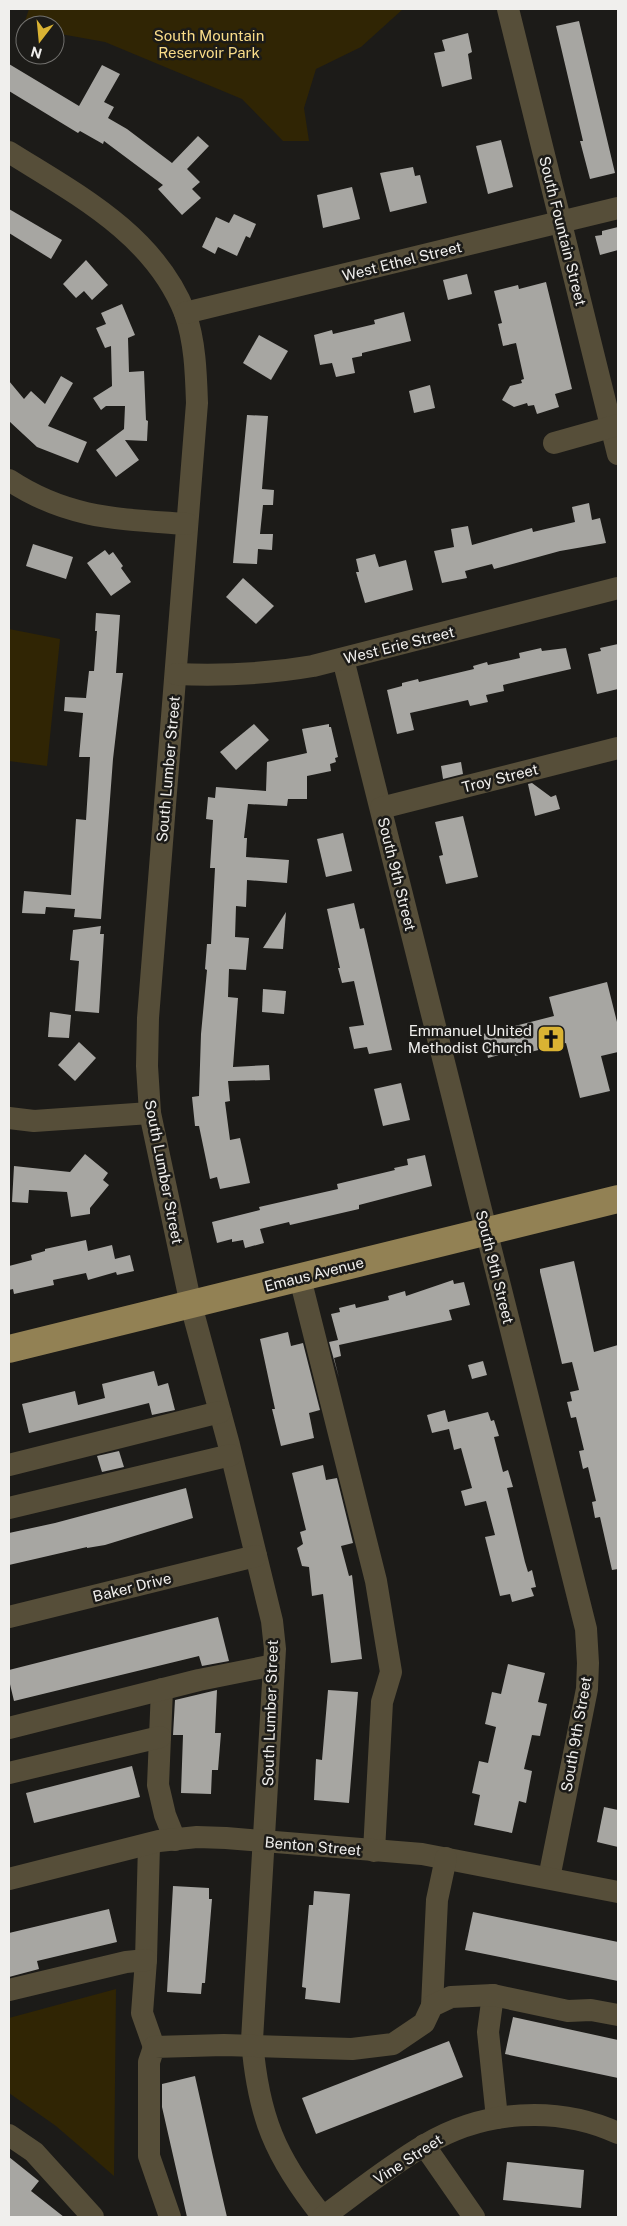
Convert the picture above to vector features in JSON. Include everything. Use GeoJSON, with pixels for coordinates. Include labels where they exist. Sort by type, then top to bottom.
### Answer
{"type":"FeatureCollection","features":[{"type":"Feature","properties":{"kind":"main road","name":"Emaus Avenue"},"geometry":{"type":"LineString","coordinates":[[9,1349],[618,1199]]}},
{"type":"Feature","properties":{"kind":"street","name":"South Fountain Street"},"geometry":{"type":"LineString","coordinates":[[508,9],[615,426],[618,454]]}},
{"type":"Feature","properties":{"kind":"street","name":"South Lumber Street"},"geometry":{"type":"LineString","coordinates":[[9,152],[96,206],[127,231],[155,262],[169,283],[185,313],[193,348],[197,403],[148,1018],[147,1066],[150,1113],[191,1305],[232,1455],[272,1621],[274,1665],[252,2045],[258,2095],[270,2130],[290,2172],[323,2217]]}},
{"type":"Feature","properties":{"kind":"street","name":"West Ethel Street"},"geometry":{"type":"LineString","coordinates":[[185,313],[618,208]]}},
{"type":"Feature","properties":{"kind":"street"},"geometry":{"type":"LineString","coordinates":[[554,443],[615,426]]}},
{"type":"Feature","properties":{"kind":"street"},"geometry":{"type":"LineString","coordinates":[[9,480],[44,500],[65,509],[95,516],[187,524]]}},
{"type":"Feature","properties":{"kind":"street","name":"West Erie Street"},"geometry":{"type":"LineString","coordinates":[[176,674],[222,676],[268,674],[343,659],[618,588]]}},
{"type":"Feature","properties":{"kind":"street","name":"South 9th Street"},"geometry":{"type":"LineString","coordinates":[[343,659],[586,1629],[588,1662],[586,1689],[549,1878]]}},
{"type":"Feature","properties":{"kind":"street","name":"Troy Street"},"geometry":{"type":"LineString","coordinates":[[381,808],[618,748]]}},
{"type":"Feature","properties":{"kind":"street"},"geometry":{"type":"LineString","coordinates":[[9,1118],[34,1121],[150,1113]]}},
{"type":"Feature","properties":{"kind":"street"},"geometry":{"type":"LineString","coordinates":[[300,1278],[376,1581],[390,1672],[382,1702],[374,1851]]}},
{"type":"Feature","properties":{"kind":"street"},"geometry":{"type":"LineString","coordinates":[[9,1464],[220,1412]]}},
{"type":"Feature","properties":{"kind":"street"},"geometry":{"type":"LineString","coordinates":[[9,1508],[232,1455]]}},
{"type":"Feature","properties":{"kind":"street","name":"Baker Drive"},"geometry":{"type":"LineString","coordinates":[[9,1617],[256,1556]]}},
{"type":"Feature","properties":{"kind":"street"},"geometry":{"type":"LineString","coordinates":[[9,1728],[162,1689],[274,1665]]}},
{"type":"Feature","properties":{"kind":"street"},"geometry":{"type":"LineString","coordinates":[[162,1689],[158,1785],[165,1815],[176,1840]]}},
{"type":"Feature","properties":{"kind":"street"},"geometry":{"type":"LineString","coordinates":[[9,1773],[160,1737]]}},
{"type":"Feature","properties":{"kind":"street","name":"Benton Street"},"geometry":{"type":"LineString","coordinates":[[9,1879],[149,1844],[176,1840],[226,1838],[446,1858],[618,1892]]}},
{"type":"Feature","properties":{"kind":"street"},"geometry":{"type":"LineString","coordinates":[[149,1844],[146,1960],[142,2013],[154,2047],[149,2062],[150,2156],[170,2217]]}},
{"type":"Feature","properties":{"kind":"street"},"geometry":{"type":"LineString","coordinates":[[154,2047],[252,2045],[352,2049],[393,2044],[424,2023],[432,2006],[437,1900],[446,1858]]}},
{"type":"Feature","properties":{"kind":"street"},"geometry":{"type":"LineString","coordinates":[[9,1990],[126,1962],[146,1960]]}},
{"type":"Feature","properties":{"kind":"street"},"geometry":{"type":"LineString","coordinates":[[432,2006],[450,1997],[494,1994],[568,2011],[591,2010],[618,2015]]}},
{"type":"Feature","properties":{"kind":"street"},"geometry":{"type":"LineString","coordinates":[[494,1994],[488,2032],[496,2118]]}},
{"type":"Feature","properties":{"kind":"street","name":"Vine Street"},"geometry":{"type":"LineString","coordinates":[[323,2217],[424,2145],[451,2131],[496,2118],[537,2115],[566,2117],[595,2124],[618,2133]]}},
{"type":"Feature","properties":{"kind":"street"},"geometry":{"type":"LineString","coordinates":[[9,2135],[34,2152],[94,2217]]}},
{"type":"Feature","properties":{"kind":"street"},"geometry":{"type":"LineString","coordinates":[[424,2145],[474,2217]]}},
{"type":"Feature","properties":{"kind":"green space","name":"South Mountain Reservoir Park"},"geometry":{"type":"Polygon","coordinates":[[[29,9],[403,9],[361,47],[316,69],[304,108],[309,141],[283,141],[242,99],[105,42],[65,35],[65,15],[27,15],[29,9]]]}},
{"type":"Feature","properties":{"kind":"green space"},"geometry":{"type":"Polygon","coordinates":[[[9,629],[60,639],[47,766],[9,761],[9,629]]]}},
{"type":"Feature","properties":{"kind":"green space"},"geometry":{"type":"Polygon","coordinates":[[[116,1989],[114,2176],[56,2126],[9,2093],[9,2018],[116,1989]]]}},
{"type":"Feature","properties":{"kind":"building"},"geometry":{"type":"Polygon","coordinates":[[[579,21],[615,173],[590,179],[580,141],[583,141],[556,26],[579,21]]]}},
{"type":"Feature","properties":{"kind":"building"},"geometry":{"type":"Polygon","coordinates":[[[468,33],[472,52],[468,54],[472,79],[442,87],[434,53],[445,51],[442,40],[468,33]]]}},
{"type":"Feature","properties":{"kind":"building"},"geometry":{"type":"Polygon","coordinates":[[[9,64],[79,106],[102,65],[120,74],[104,102],[114,107],[108,118],[127,129],[172,163],[198,136],[209,146],[187,169],[200,182],[192,189],[201,198],[182,215],[158,189],[163,185],[104,141],[103,144],[80,131],[78,133],[9,91],[9,64]]]}},
{"type":"Feature","properties":{"kind":"building"},"geometry":{"type":"Polygon","coordinates":[[[501,140],[513,187],[488,194],[476,146],[501,140]]]}},
{"type":"Feature","properties":{"kind":"building"},"geometry":{"type":"Polygon","coordinates":[[[413,167],[415,176],[420,175],[427,203],[390,212],[380,173],[413,167]]]}},
{"type":"Feature","properties":{"kind":"building"},"geometry":{"type":"Polygon","coordinates":[[[352,187],[360,219],[323,228],[317,195],[352,187]]]}},
{"type":"Feature","properties":{"kind":"building"},"geometry":{"type":"Polygon","coordinates":[[[9,209],[62,240],[51,259],[9,233],[9,209]]]}},
{"type":"Feature","properties":{"kind":"building"},"geometry":{"type":"Polygon","coordinates":[[[234,214],[256,224],[250,238],[246,236],[237,256],[218,247],[215,254],[202,247],[216,217],[229,223],[234,214]]]}},
{"type":"Feature","properties":{"kind":"building"},"geometry":{"type":"Polygon","coordinates":[[[618,227],[618,250],[600,255],[595,236],[602,235],[602,231],[618,227]]]}},
{"type":"Feature","properties":{"kind":"building"},"geometry":{"type":"Polygon","coordinates":[[[86,260],[108,285],[92,300],[84,291],[76,298],[63,284],[86,260]]]}},
{"type":"Feature","properties":{"kind":"building"},"geometry":{"type":"Polygon","coordinates":[[[467,274],[472,294],[448,300],[443,280],[467,274]]]}},
{"type":"Feature","properties":{"kind":"building"},"geometry":{"type":"Polygon","coordinates":[[[546,282],[572,389],[555,394],[559,407],[537,414],[534,405],[528,406],[527,403],[514,407],[502,400],[510,386],[522,383],[521,380],[524,379],[516,343],[503,346],[498,324],[502,323],[494,291],[518,285],[519,289],[546,282]]]}},
{"type":"Feature","properties":{"kind":"building"},"geometry":{"type":"Polygon","coordinates":[[[122,304],[135,335],[128,338],[129,372],[144,371],[146,420],[148,421],[147,441],[125,440],[139,460],[116,477],[96,450],[124,429],[125,406],[106,406],[101,410],[93,398],[112,386],[111,346],[105,348],[96,328],[106,324],[101,313],[122,304]]]}},
{"type":"Feature","properties":{"kind":"building"},"geometry":{"type":"Polygon","coordinates":[[[404,312],[411,341],[362,353],[362,356],[352,358],[355,373],[336,377],[332,363],[320,365],[314,335],[332,330],[333,334],[375,324],[374,320],[404,312]]]}},
{"type":"Feature","properties":{"kind":"building"},"geometry":{"type":"Polygon","coordinates":[[[259,335],[288,351],[271,380],[243,363],[259,335]]]}},
{"type":"Feature","properties":{"kind":"building"},"geometry":{"type":"Polygon","coordinates":[[[61,376],[73,383],[48,426],[87,442],[78,463],[37,447],[9,421],[9,381],[24,399],[31,391],[45,404],[61,376]]]}},
{"type":"Feature","properties":{"kind":"building"},"geometry":{"type":"Polygon","coordinates":[[[430,385],[435,408],[414,413],[409,391],[430,385]]]}},
{"type":"Feature","properties":{"kind":"building"},"geometry":{"type":"Polygon","coordinates":[[[247,415],[268,416],[262,489],[274,490],[273,505],[263,505],[260,534],[273,534],[272,550],[258,549],[257,564],[233,563],[247,415]]]}},
{"type":"Feature","properties":{"kind":"building"},"geometry":{"type":"Polygon","coordinates":[[[589,503],[592,520],[600,518],[606,543],[560,551],[494,569],[492,564],[465,571],[467,578],[442,583],[434,551],[454,547],[451,529],[468,526],[472,545],[532,528],[533,532],[575,522],[572,507],[589,503]]]}},
{"type":"Feature","properties":{"kind":"building"},"geometry":{"type":"Polygon","coordinates":[[[33,544],[73,557],[66,579],[26,566],[33,544]]]}},
{"type":"Feature","properties":{"kind":"building"},"geometry":{"type":"Polygon","coordinates":[[[105,550],[109,555],[113,552],[131,582],[111,596],[87,563],[105,550]]]}},
{"type":"Feature","properties":{"kind":"building"},"geometry":{"type":"Polygon","coordinates":[[[375,554],[379,567],[406,560],[413,590],[365,603],[356,572],[359,572],[356,559],[375,554]]]}},
{"type":"Feature","properties":{"kind":"building"},"geometry":{"type":"Polygon","coordinates":[[[243,578],[274,606],[256,624],[226,597],[243,578]]]}},
{"type":"Feature","properties":{"kind":"building"},"geometry":{"type":"Polygon","coordinates":[[[96,613],[120,615],[116,673],[123,673],[113,759],[101,919],[74,917],[75,909],[46,907],[45,914],[22,913],[24,891],[71,895],[76,819],[86,820],[90,757],[79,757],[83,713],[64,711],[65,697],[86,698],[89,671],[94,671],[97,631],[95,631],[96,613]]]}},
{"type":"Feature","properties":{"kind":"building"},"geometry":{"type":"Polygon","coordinates":[[[618,644],[618,689],[597,694],[588,654],[601,651],[600,648],[618,644]]]}},
{"type":"Feature","properties":{"kind":"building"},"geometry":{"type":"Polygon","coordinates":[[[541,648],[542,651],[566,648],[571,669],[503,685],[504,691],[486,695],[488,702],[470,706],[468,700],[410,713],[414,730],[397,734],[387,690],[402,686],[402,683],[418,679],[419,682],[474,669],[473,666],[487,662],[488,665],[520,658],[519,653],[541,648]]]}},
{"type":"Feature","properties":{"kind":"building"},"geometry":{"type":"Polygon","coordinates":[[[254,724],[269,740],[236,770],[220,752],[254,724]]]}},
{"type":"Feature","properties":{"kind":"building"},"geometry":{"type":"Polygon","coordinates":[[[329,724],[338,757],[335,758],[336,762],[330,764],[331,771],[307,776],[307,799],[288,799],[287,806],[248,804],[244,838],[247,838],[246,857],[289,860],[287,883],[247,880],[246,907],[236,906],[235,937],[249,938],[246,970],[229,969],[228,997],[238,998],[233,1067],[269,1065],[270,1080],[228,1081],[230,1101],[225,1102],[230,1140],[240,1138],[250,1183],[220,1189],[217,1177],[210,1179],[199,1126],[195,1126],[192,1097],[199,1096],[201,1034],[207,970],[205,969],[207,944],[211,944],[215,868],[210,868],[213,820],[206,819],[208,797],[215,798],[216,787],[266,791],[267,762],[307,753],[302,729],[329,724]]]}},
{"type":"Feature","properties":{"kind":"building"},"geometry":{"type":"Polygon","coordinates":[[[461,762],[463,774],[443,779],[441,766],[461,762]]]}},
{"type":"Feature","properties":{"kind":"building"},"geometry":{"type":"Polygon","coordinates":[[[532,783],[551,797],[556,795],[560,809],[535,816],[528,784],[532,783]]]}},
{"type":"Feature","properties":{"kind":"building"},"geometry":{"type":"Polygon","coordinates":[[[463,816],[478,877],[446,884],[439,856],[443,855],[435,822],[463,816]]]}},
{"type":"Feature","properties":{"kind":"building"},"geometry":{"type":"Polygon","coordinates":[[[343,833],[352,871],[326,877],[317,839],[343,833]]]}},
{"type":"Feature","properties":{"kind":"building"},"geometry":{"type":"Polygon","coordinates":[[[354,903],[360,929],[364,928],[392,1050],[369,1054],[367,1047],[354,1049],[349,1027],[364,1025],[354,981],[342,983],[327,909],[354,903]]]}},
{"type":"Feature","properties":{"kind":"building"},"geometry":{"type":"Polygon","coordinates":[[[286,912],[283,949],[263,948],[286,912]]]}},
{"type":"Feature","properties":{"kind":"building"},"geometry":{"type":"Polygon","coordinates":[[[101,926],[100,934],[104,934],[99,1013],[75,1011],[79,961],[70,960],[73,930],[101,926]]]}},
{"type":"Feature","properties":{"kind":"building","name":"Emmanuel United Methodist Church"},"geometry":{"type":"Polygon","coordinates":[[[607,982],[618,1026],[618,1052],[601,1056],[610,1091],[580,1098],[566,1043],[515,1056],[514,1051],[488,1058],[483,1034],[554,1016],[549,997],[607,982]]]}},
{"type":"Feature","properties":{"kind":"building"},"geometry":{"type":"Polygon","coordinates":[[[263,989],[286,991],[284,1014],[262,1012],[263,989]]]}},
{"type":"Feature","properties":{"kind":"building"},"geometry":{"type":"Polygon","coordinates":[[[50,1012],[71,1015],[69,1038],[48,1037],[50,1012]]]}},
{"type":"Feature","properties":{"kind":"building"},"geometry":{"type":"Polygon","coordinates":[[[79,1042],[96,1058],[75,1081],[58,1065],[79,1042]]]}},
{"type":"Feature","properties":{"kind":"building"},"geometry":{"type":"Polygon","coordinates":[[[401,1083],[410,1120],[383,1126],[374,1089],[401,1083]]]}},
{"type":"Feature","properties":{"kind":"building"},"geometry":{"type":"Polygon","coordinates":[[[85,1154],[108,1173],[103,1180],[109,1185],[90,1208],[90,1214],[71,1217],[67,1192],[29,1190],[28,1203],[12,1202],[14,1166],[70,1172],[85,1154]]]}},
{"type":"Feature","properties":{"kind":"building"},"geometry":{"type":"Polygon","coordinates":[[[425,1155],[432,1186],[359,1205],[359,1209],[290,1225],[289,1222],[260,1229],[264,1243],[245,1248],[243,1240],[232,1242],[232,1239],[217,1243],[212,1222],[260,1210],[259,1207],[338,1189],[337,1184],[395,1170],[394,1168],[408,1165],[407,1159],[425,1155]]]}},
{"type":"Feature","properties":{"kind":"building"},"geometry":{"type":"Polygon","coordinates":[[[86,1240],[88,1251],[112,1245],[115,1259],[130,1255],[134,1271],[117,1275],[116,1272],[88,1280],[86,1273],[53,1280],[54,1285],[14,1294],[13,1289],[9,1290],[9,1266],[32,1260],[31,1255],[45,1251],[45,1249],[86,1240]]]}},
{"type":"Feature","properties":{"kind":"building"},"geometry":{"type":"Polygon","coordinates":[[[574,1261],[594,1352],[618,1345],[618,1569],[612,1570],[600,1517],[595,1518],[592,1502],[596,1501],[588,1467],[583,1469],[579,1451],[584,1450],[576,1417],[571,1418],[567,1402],[572,1401],[570,1392],[579,1390],[572,1362],[562,1364],[540,1272],[540,1269],[574,1261]]]}},
{"type":"Feature","properties":{"kind":"building"},"geometry":{"type":"Polygon","coordinates":[[[453,1280],[454,1284],[464,1282],[470,1305],[449,1310],[452,1320],[339,1345],[341,1356],[334,1358],[339,1378],[329,1342],[338,1340],[331,1314],[340,1312],[339,1308],[355,1304],[356,1308],[389,1300],[388,1296],[405,1291],[406,1296],[453,1280]]]}},
{"type":"Feature","properties":{"kind":"building"},"geometry":{"type":"Polygon","coordinates":[[[288,1332],[291,1346],[303,1343],[320,1410],[309,1413],[314,1438],[281,1446],[272,1409],[275,1409],[260,1339],[288,1332]]]}},
{"type":"Feature","properties":{"kind":"building"},"geometry":{"type":"Polygon","coordinates":[[[483,1361],[487,1375],[472,1379],[468,1365],[483,1361]]]}},
{"type":"Feature","properties":{"kind":"building"},"geometry":{"type":"Polygon","coordinates":[[[154,1371],[158,1386],[168,1383],[175,1410],[152,1415],[149,1403],[29,1433],[22,1404],[75,1391],[78,1405],[105,1398],[102,1384],[154,1371]]]}},
{"type":"Feature","properties":{"kind":"building"},"geometry":{"type":"Polygon","coordinates":[[[445,1410],[448,1422],[488,1412],[491,1421],[494,1420],[499,1436],[494,1437],[503,1472],[508,1470],[513,1487],[507,1488],[525,1562],[528,1572],[532,1570],[536,1587],[531,1588],[534,1596],[512,1602],[510,1594],[500,1596],[485,1537],[495,1535],[486,1501],[465,1506],[461,1491],[472,1488],[461,1448],[454,1450],[449,1429],[432,1433],[427,1415],[445,1410]]]}},
{"type":"Feature","properties":{"kind":"building"},"geometry":{"type":"Polygon","coordinates":[[[119,1451],[124,1467],[102,1472],[97,1456],[119,1451]]]}},
{"type":"Feature","properties":{"kind":"building"},"geometry":{"type":"Polygon","coordinates":[[[323,1465],[326,1480],[337,1478],[353,1543],[341,1546],[349,1576],[352,1575],[362,1659],[331,1663],[323,1594],[312,1596],[309,1567],[302,1566],[297,1548],[303,1544],[300,1532],[306,1530],[292,1473],[323,1465]]]}},
{"type":"Feature","properties":{"kind":"building"},"geometry":{"type":"Polygon","coordinates":[[[186,1488],[193,1518],[105,1545],[87,1547],[9,1565],[9,1533],[55,1523],[186,1488]]]}},
{"type":"Feature","properties":{"kind":"building"},"geometry":{"type":"Polygon","coordinates":[[[218,1617],[229,1661],[202,1666],[199,1656],[14,1701],[9,1680],[9,1670],[218,1617]]]}},
{"type":"Feature","properties":{"kind":"building"},"geometry":{"type":"Polygon","coordinates":[[[508,1664],[545,1673],[538,1702],[547,1704],[540,1736],[532,1735],[524,1769],[532,1771],[526,1803],[519,1801],[512,1833],[474,1825],[480,1795],[472,1793],[479,1761],[488,1763],[496,1727],[485,1724],[492,1692],[501,1694],[508,1664]]]}},
{"type":"Feature","properties":{"kind":"building"},"geometry":{"type":"Polygon","coordinates":[[[217,1690],[215,1733],[221,1733],[218,1770],[212,1770],[211,1794],[181,1793],[183,1735],[173,1735],[175,1700],[217,1690]]]}},
{"type":"Feature","properties":{"kind":"building"},"geometry":{"type":"Polygon","coordinates":[[[328,1690],[358,1692],[349,1803],[314,1800],[316,1759],[322,1760],[328,1690]]]}},
{"type":"Feature","properties":{"kind":"building"},"geometry":{"type":"Polygon","coordinates":[[[132,1766],[140,1797],[34,1823],[26,1793],[132,1766]]]}},
{"type":"Feature","properties":{"kind":"building"},"geometry":{"type":"Polygon","coordinates":[[[604,1807],[618,1810],[618,1847],[597,1842],[604,1807]]]}},
{"type":"Feature","properties":{"kind":"building"},"geometry":{"type":"Polygon","coordinates":[[[173,1886],[209,1888],[209,1899],[212,1899],[205,1983],[202,1983],[201,1994],[167,1992],[173,1886]]]}},
{"type":"Feature","properties":{"kind":"building"},"geometry":{"type":"Polygon","coordinates":[[[314,1891],[350,1894],[340,2003],[305,1999],[306,1988],[302,1987],[309,1905],[313,1905],[314,1891]]]}},
{"type":"Feature","properties":{"kind":"building"},"geometry":{"type":"Polygon","coordinates":[[[109,1909],[117,1942],[37,1961],[39,1969],[9,1977],[9,1933],[109,1909]]]}},
{"type":"Feature","properties":{"kind":"building"},"geometry":{"type":"Polygon","coordinates":[[[473,1912],[618,1942],[618,1981],[465,1950],[473,1912]]]}},
{"type":"Feature","properties":{"kind":"building"},"geometry":{"type":"Polygon","coordinates":[[[513,2017],[618,2040],[618,2078],[505,2054],[513,2017]]]}},
{"type":"Feature","properties":{"kind":"building"},"geometry":{"type":"Polygon","coordinates":[[[449,2041],[463,2077],[316,2134],[302,2098],[449,2041]]]}},
{"type":"Feature","properties":{"kind":"building"},"geometry":{"type":"Polygon","coordinates":[[[195,2076],[227,2217],[187,2217],[162,2107],[162,2084],[195,2076]]]}},
{"type":"Feature","properties":{"kind":"building"},"geometry":{"type":"Polygon","coordinates":[[[9,2157],[39,2181],[31,2191],[64,2217],[9,2217],[9,2157]]]}},
{"type":"Feature","properties":{"kind":"building"},"geometry":{"type":"Polygon","coordinates":[[[507,2162],[584,2170],[581,2208],[503,2200],[507,2162]]]}},
{"type":"Feature","properties":{"kind":"place","name":"Emmanuel United Methodist Church"},"geometry":{"type":"Point","coordinates":[551,1039]}}]}
